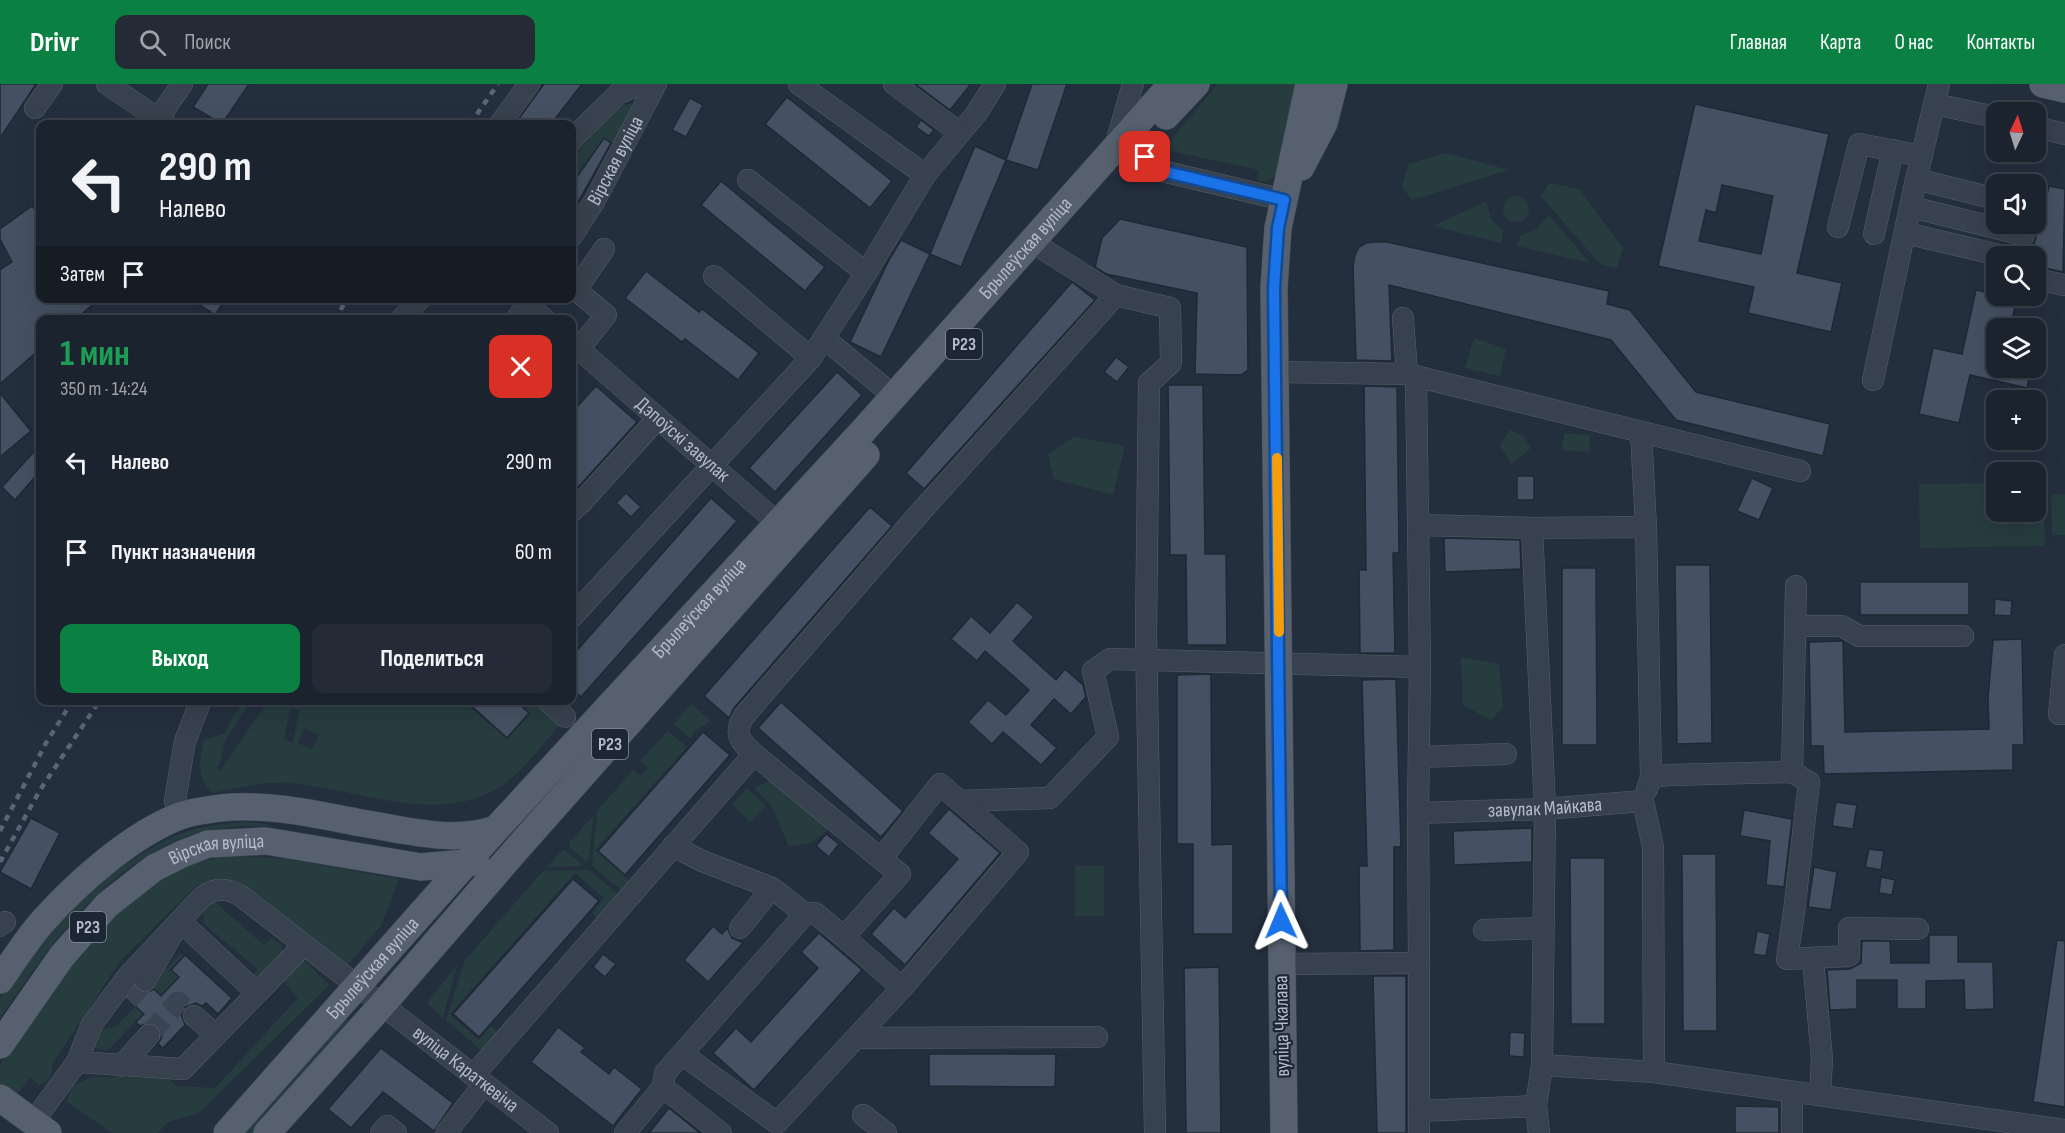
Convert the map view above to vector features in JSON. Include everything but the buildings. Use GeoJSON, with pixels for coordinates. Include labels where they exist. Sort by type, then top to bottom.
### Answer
{"type":"FeatureCollection","features":[{"type":"Feature","properties":{"kind":"main road","name":"Брылеўская вуліца"},"geometry":{"type":"LineString","coordinates":[[227,1133],[496,830],[785,530],[1046,251],[1125,150],[1172,84]]}},
{"type":"Feature","properties":{"kind":"main road","name":"Брылеўская вуліца"},"geometry":{"type":"LineString","coordinates":[[267,1133],[515,851],[785,530],[894,396],[1125,150],[1196,84]]}},
{"type":"Feature","properties":{"kind":"main road","name":"вуліца Чкалава"},"geometry":{"type":"LineString","coordinates":[[1284,1133],[1275,259],[1278,228],[1309,84]]}},
{"type":"Feature","properties":{"kind":"main road","name":"вуліца Чкалава"},"geometry":{"type":"LineString","coordinates":[[1284,200],[1324,123],[1334,84]]}},
{"type":"Feature","properties":{"kind":"main road"},"geometry":{"type":"LineString","coordinates":[[2043,84],[2065,89]]}},
{"type":"Feature","properties":{"kind":"main road","name":"Вірская вуліца"},"geometry":{"type":"LineString","coordinates":[[0,980],[42,922],[87,877],[152,830],[182,815],[221,808],[258,807],[296,811],[440,836],[470,836],[496,830]]}},
{"type":"Feature","properties":{"kind":"main road"},"geometry":{"type":"LineString","coordinates":[[440,836],[457,850],[467,864],[467,878],[456,920]]}},
{"type":"Feature","properties":{"kind":"main road","name":"Вірская вуліца"},"geometry":{"type":"LineString","coordinates":[[0,1045],[63,956],[107,906],[154,868],[208,844],[266,841],[421,867],[467,864],[515,851]]}},
{"type":"Feature","properties":{"kind":"main road"},"geometry":{"type":"LineString","coordinates":[[421,867],[433,878],[435,894],[432,904]]}},
{"type":"Feature","properties":{"kind":"street"},"geometry":{"type":"LineString","coordinates":[[35,108],[51,84]]}},
{"type":"Feature","properties":{"kind":"street"},"geometry":{"type":"LineString","coordinates":[[107,84],[159,120]]}},
{"type":"Feature","properties":{"kind":"street"},"geometry":{"type":"LineString","coordinates":[[163,120],[182,84]]}},
{"type":"Feature","properties":{"kind":"street"},"geometry":{"type":"LineString","coordinates":[[503,120],[529,84]]}},
{"type":"Feature","properties":{"kind":"street"},"geometry":{"type":"LineString","coordinates":[[576,135],[619,93],[642,84]]}},
{"type":"Feature","properties":{"kind":"street","name":"Вірская вуліца"},"geometry":{"type":"LineString","coordinates":[[576,230],[595,200],[656,84]]}},
{"type":"Feature","properties":{"kind":"street"},"geometry":{"type":"LineString","coordinates":[[799,84],[924,176]]}},
{"type":"Feature","properties":{"kind":"street"},"geometry":{"type":"LineString","coordinates":[[894,84],[960,133]]}},
{"type":"Feature","properties":{"kind":"street"},"geometry":{"type":"LineString","coordinates":[[576,613],[811,358],[866,273],[924,176],[976,114],[995,84]]}},
{"type":"Feature","properties":{"kind":"street"},"geometry":{"type":"LineString","coordinates":[[1132,84],[1125,150],[1162,171],[1284,200]]}},
{"type":"Feature","properties":{"kind":"street"},"geometry":{"type":"LineString","coordinates":[[1873,380],[1916,179],[1937,94],[1986,113]]}},
{"type":"Feature","properties":{"kind":"street"},"geometry":{"type":"LineString","coordinates":[[2046,129],[2065,134]]}},
{"type":"Feature","properties":{"kind":"street"},"geometry":{"type":"LineString","coordinates":[[1838,227],[1859,144],[1922,156]]}},
{"type":"Feature","properties":{"kind":"street"},"geometry":{"type":"LineString","coordinates":[[1874,234],[1893,150]]}},
{"type":"Feature","properties":{"kind":"street"},"geometry":{"type":"LineString","coordinates":[[1916,179],[1986,196]]}},
{"type":"Feature","properties":{"kind":"street"},"geometry":{"type":"LineString","coordinates":[[748,180],[866,273]]}},
{"type":"Feature","properties":{"kind":"street"},"geometry":{"type":"LineString","coordinates":[[1911,207],[2024,235]]}},
{"type":"Feature","properties":{"kind":"street"},"geometry":{"type":"LineString","coordinates":[[1905,232],[1986,252]]}},
{"type":"Feature","properties":{"kind":"street"},"geometry":{"type":"LineString","coordinates":[[576,345],[606,315],[576,290],[604,249]]}},
{"type":"Feature","properties":{"kind":"street"},"geometry":{"type":"LineString","coordinates":[[1046,251],[1116,295],[1170,308],[1171,363],[1149,383],[1147,660],[1155,1133]]}},
{"type":"Feature","properties":{"kind":"street"},"geometry":{"type":"LineString","coordinates":[[714,276],[811,358]]}},
{"type":"Feature","properties":{"kind":"street"},"geometry":{"type":"LineString","coordinates":[[2046,281],[2064,285]]}},
{"type":"Feature","properties":{"kind":"street"},"geometry":{"type":"LineString","coordinates":[[844,937],[900,874],[754,754],[742,743],[738,726],[744,716],[924,509],[1116,295]]}},
{"type":"Feature","properties":{"kind":"street"},"geometry":{"type":"LineString","coordinates":[[405,315],[416,303]]}},
{"type":"Feature","properties":{"kind":"street"},"geometry":{"type":"LineString","coordinates":[[1403,318],[1412,375],[1419,525],[1419,1133]]}},
{"type":"Feature","properties":{"kind":"street"},"geometry":{"type":"LineString","coordinates":[[825,339],[894,396]]}},
{"type":"Feature","properties":{"kind":"street","name":"Дэпоўскі завулак"},"geometry":{"type":"LineString","coordinates":[[576,347],[785,530]]}},
{"type":"Feature","properties":{"kind":"street"},"geometry":{"type":"LineString","coordinates":[[1275,372],[1412,375],[1800,471]]}},
{"type":"Feature","properties":{"kind":"street"},"geometry":{"type":"LineString","coordinates":[[576,507],[658,418]]}},
{"type":"Feature","properties":{"kind":"street"},"geometry":{"type":"LineString","coordinates":[[1641,432],[1646,527],[1651,777],[1643,801],[1653,847],[1654,1072]]}},
{"type":"Feature","properties":{"kind":"street"},"geometry":{"type":"LineString","coordinates":[[1419,525],[1532,528],[1646,527]]}},
{"type":"Feature","properties":{"kind":"street"},"geometry":{"type":"LineString","coordinates":[[1532,528],[1545,809],[1542,1065],[1536,1106],[1539,1133]]}},
{"type":"Feature","properties":{"kind":"street"},"geometry":{"type":"LineString","coordinates":[[1791,772],[1796,586]]}},
{"type":"Feature","properties":{"kind":"street"},"geometry":{"type":"LineString","coordinates":[[1795,626],[1842,626],[1859,636],[1963,636]]}},
{"type":"Feature","properties":{"kind":"street"},"geometry":{"type":"LineString","coordinates":[[2065,656],[2059,714],[2065,714]]}},
{"type":"Feature","properties":{"kind":"street"},"geometry":{"type":"LineString","coordinates":[[959,801],[1050,798],[1108,737],[1093,671],[1110,659],[1420,667]]}},
{"type":"Feature","properties":{"kind":"street"},"geometry":{"type":"LineString","coordinates":[[182,815],[175,801],[184,741],[199,705]]}},
{"type":"Feature","properties":{"kind":"street"},"geometry":{"type":"LineString","coordinates":[[552,705],[565,717]]}},
{"type":"Feature","properties":{"kind":"street"},"geometry":{"type":"LineString","coordinates":[[446,1133],[478,1080],[673,846],[754,754]]}},
{"type":"Feature","properties":{"kind":"street"},"geometry":{"type":"LineString","coordinates":[[1419,757],[1506,754]]}},
{"type":"Feature","properties":{"kind":"street"},"geometry":{"type":"LineString","coordinates":[[1651,777],[1791,772],[1809,782],[1787,959],[1849,956],[1849,928],[1918,929]]}},
{"type":"Feature","properties":{"kind":"street"},"geometry":{"type":"LineString","coordinates":[[682,1054],[777,1123],[902,988],[1018,852],[940,784],[881,859]]}},
{"type":"Feature","properties":{"kind":"street","name":"завулак Майкава"},"geometry":{"type":"LineString","coordinates":[[1418,813],[1545,809],[1643,801]]}},
{"type":"Feature","properties":{"kind":"street"},"geometry":{"type":"LineString","coordinates":[[673,846],[702,861],[772,888],[805,914]]}},
{"type":"Feature","properties":{"kind":"street"},"geometry":{"type":"LineString","coordinates":[[740,928],[772,888]]}},
{"type":"Feature","properties":{"kind":"street","name":"вуліца Караткевіча"},"geometry":{"type":"LineString","coordinates":[[180,921],[202,897],[212,890],[231,891],[548,1133]]}},
{"type":"Feature","properties":{"kind":"street"},"geometry":{"type":"LineString","coordinates":[[625,1133],[663,1087],[665,1073],[805,914],[815,913],[902,988]]}},
{"type":"Feature","properties":{"kind":"street"},"geometry":{"type":"LineString","coordinates":[[180,921],[257,993]]}},
{"type":"Feature","properties":{"kind":"street"},"geometry":{"type":"LineString","coordinates":[[146,981],[180,921]]}},
{"type":"Feature","properties":{"kind":"street"},"geometry":{"type":"LineString","coordinates":[[23,1115],[77,1062],[92,1024],[128,976],[180,921]]}},
{"type":"Feature","properties":{"kind":"street"},"geometry":{"type":"LineString","coordinates":[[1484,930],[1544,928]]}},
{"type":"Feature","properties":{"kind":"street"},"geometry":{"type":"LineString","coordinates":[[77,1062],[183,1069],[303,946]]}},
{"type":"Feature","properties":{"kind":"street"},"geometry":{"type":"LineString","coordinates":[[1813,959],[1822,1059],[1820,1095]]}},
{"type":"Feature","properties":{"kind":"street"},"geometry":{"type":"LineString","coordinates":[[1282,964],[1419,963]]}},
{"type":"Feature","properties":{"kind":"street"},"geometry":{"type":"LineString","coordinates":[[92,1024],[128,1000]]}},
{"type":"Feature","properties":{"kind":"street"},"geometry":{"type":"LineString","coordinates":[[194,1016],[216,1035]]}},
{"type":"Feature","properties":{"kind":"street"},"geometry":{"type":"LineString","coordinates":[[121,1066],[149,1035]]}},
{"type":"Feature","properties":{"kind":"street"},"geometry":{"type":"LineString","coordinates":[[856,1038],[1097,1037]]}},
{"type":"Feature","properties":{"kind":"street"},"geometry":{"type":"LineString","coordinates":[[1542,1065],[1654,1072],[2065,1130]]}},
{"type":"Feature","properties":{"kind":"street"},"geometry":{"type":"LineString","coordinates":[[663,1087],[721,1133]]}},
{"type":"Feature","properties":{"kind":"street"},"geometry":{"type":"LineString","coordinates":[[1792,1092],[1792,1133]]}},
{"type":"Feature","properties":{"kind":"street"},"geometry":{"type":"LineString","coordinates":[[1419,1111],[1536,1106]]}},
{"type":"Feature","properties":{"kind":"street"},"geometry":{"type":"LineString","coordinates":[[863,1115],[886,1133]]}},
{"type":"Feature","properties":{"kind":"street"},"geometry":{"type":"LineString","coordinates":[[381,1133],[387,1126],[396,1133]]}},
{"type":"Feature","properties":{"kind":"green space"},"geometry":{"type":"Polygon","coordinates":[[[1218,84],[1298,84],[1276,175],[1268,181],[1257,181],[1259,170],[1164,148],[1218,84]]]}},
{"type":"Feature","properties":{"kind":"green space"},"geometry":{"type":"Polygon","coordinates":[[[623,105],[635,105],[619,148],[604,138],[576,178],[576,144],[623,105]]]}},
{"type":"Feature","properties":{"kind":"green space"},"geometry":{"type":"Polygon","coordinates":[[[1446,153],[1509,170],[1412,200],[1402,187],[1408,164],[1446,153]]]}},
{"type":"Feature","properties":{"kind":"green space"},"geometry":{"type":"Polygon","coordinates":[[[1550,183],[1579,189],[1623,248],[1617,268],[1600,264],[1541,196],[1550,183]]]}},
{"type":"Feature","properties":{"kind":"green space"},"geometry":{"type":"Polygon","coordinates":[[[1516,196],[1525,200],[1529,209],[1525,218],[1516,222],[1507,218],[1503,209],[1507,200],[1516,196]]]}},
{"type":"Feature","properties":{"kind":"green space"},"geometry":{"type":"Polygon","coordinates":[[[1486,201],[1491,219],[1503,231],[1501,243],[1433,226],[1486,201]]]}},
{"type":"Feature","properties":{"kind":"green space"},"geometry":{"type":"Polygon","coordinates":[[[1549,215],[1590,263],[1517,246],[1520,236],[1536,229],[1549,215]]]}},
{"type":"Feature","properties":{"kind":"green space"},"geometry":{"type":"Polygon","coordinates":[[[1474,338],[1506,349],[1500,376],[1465,368],[1474,338]]]}},
{"type":"Feature","properties":{"kind":"green space"},"geometry":{"type":"Polygon","coordinates":[[[1510,430],[1523,436],[1531,448],[1511,464],[1500,445],[1510,430]]]}},
{"type":"Feature","properties":{"kind":"green space"},"geometry":{"type":"Polygon","coordinates":[[[1564,433],[1590,435],[1589,452],[1562,450],[1564,433]]]}},
{"type":"Feature","properties":{"kind":"green space"},"geometry":{"type":"Polygon","coordinates":[[[1074,437],[1125,446],[1113,495],[1054,479],[1048,454],[1074,437]]]}},
{"type":"Feature","properties":{"kind":"green space"},"geometry":{"type":"Polygon","coordinates":[[[1986,483],[1986,522],[2045,522],[2045,546],[1920,548],[1919,484],[1986,483]]]}},
{"type":"Feature","properties":{"kind":"green space"},"geometry":{"type":"Polygon","coordinates":[[[2051,494],[2065,494],[2065,535],[2052,535],[2051,494]]]}},
{"type":"Feature","properties":{"kind":"green space"},"geometry":{"type":"Polygon","coordinates":[[[1461,657],[1499,664],[1503,707],[1491,720],[1463,705],[1461,657]]]}},
{"type":"Feature","properties":{"kind":"green space"},"geometry":{"type":"Polygon","coordinates":[[[691,704],[710,720],[704,727],[701,725],[690,738],[674,724],[691,704]]]}},
{"type":"Feature","properties":{"kind":"green space"},"geometry":{"type":"Polygon","coordinates":[[[241,705],[248,705],[226,739],[217,769],[220,771],[265,705],[468,705],[507,739],[530,713],[522,705],[543,705],[562,722],[503,785],[478,797],[452,804],[425,805],[289,783],[260,784],[213,793],[201,776],[202,747],[204,740],[226,733],[229,723],[241,705]],[[290,708],[284,740],[293,743],[299,710],[290,708]],[[304,728],[298,743],[312,749],[319,735],[304,728]]]}},
{"type":"Feature","properties":{"kind":"green space"},"geometry":{"type":"Polygon","coordinates":[[[668,731],[687,747],[595,850],[631,882],[623,891],[592,866],[597,811],[633,770],[641,776],[648,768],[640,761],[668,731]]]}},
{"type":"Feature","properties":{"kind":"green space"},"geometry":{"type":"Polygon","coordinates":[[[773,779],[832,827],[810,843],[789,847],[771,805],[754,788],[773,779]]]}},
{"type":"Feature","properties":{"kind":"green space"},"geometry":{"type":"Polygon","coordinates":[[[747,788],[766,806],[750,822],[732,804],[747,788]]]}},
{"type":"Feature","properties":{"kind":"green space"},"geometry":{"type":"Polygon","coordinates":[[[594,815],[589,858],[586,861],[569,847],[569,843],[594,815]]]}},
{"type":"Feature","properties":{"kind":"green space"},"geometry":{"type":"Polygon","coordinates":[[[248,822],[277,826],[236,827],[196,834],[164,846],[135,864],[108,885],[61,935],[0,1018],[0,999],[5,991],[48,936],[103,881],[146,851],[177,835],[207,826],[248,822]]]}},
{"type":"Feature","properties":{"kind":"green space"},"geometry":{"type":"Polygon","coordinates":[[[563,849],[583,865],[547,867],[563,849]]]}},
{"type":"Feature","properties":{"kind":"green space"},"geometry":{"type":"Polygon","coordinates":[[[242,856],[287,859],[399,879],[381,926],[346,967],[244,886],[228,879],[197,885],[120,961],[53,1063],[50,1078],[39,1085],[30,1078],[0,1115],[0,1065],[45,999],[94,938],[150,887],[181,869],[214,858],[242,856]]]}},
{"type":"Feature","properties":{"kind":"green space"},"geometry":{"type":"Polygon","coordinates":[[[1075,866],[1104,866],[1104,916],[1075,916],[1075,866]]]}},
{"type":"Feature","properties":{"kind":"green space"},"geometry":{"type":"Polygon","coordinates":[[[589,870],[619,895],[598,919],[592,913],[604,898],[575,873],[450,1014],[479,1040],[491,1026],[498,1032],[482,1050],[480,1049],[446,1020],[465,960],[543,871],[589,870]]]}},
{"type":"Feature","properties":{"kind":"green space"},"geometry":{"type":"Polygon","coordinates":[[[215,902],[264,945],[272,938],[281,945],[282,953],[259,977],[252,976],[258,969],[204,924],[205,911],[215,902]]]}},
{"type":"Feature","properties":{"kind":"green space"},"geometry":{"type":"Polygon","coordinates":[[[180,954],[185,955],[179,977],[108,1050],[94,1047],[99,1029],[115,1027],[153,989],[150,985],[180,954]]]}},
{"type":"Feature","properties":{"kind":"green space"},"geometry":{"type":"Polygon","coordinates":[[[304,962],[329,985],[199,1113],[168,1122],[158,1133],[112,1133],[66,1101],[72,1087],[92,1077],[168,1078],[176,1086],[215,1088],[298,998],[284,982],[285,974],[298,963],[304,962]]]}},
{"type":"Feature","properties":{"kind":"green space"},"geometry":{"type":"Polygon","coordinates":[[[457,965],[443,1018],[427,1003],[457,965]]]}},
{"type":"Feature","properties":{"kind":"green space"},"geometry":{"type":"Polygon","coordinates":[[[345,1018],[350,1021],[293,1084],[254,1133],[240,1133],[345,1018]]]}},
{"type":"Feature","properties":{"kind":"tunnel"},"geometry":{"type":"LineString","coordinates":[[128,1000],[145,981]]}},
{"type":"Feature","properties":{"kind":"tunnel"},"geometry":{"type":"LineString","coordinates":[[149,1035],[178,1002],[194,1016]]}},
{"type":"Feature","properties":{"kind":"railway"},"geometry":{"type":"LineString","coordinates":[[473,120],[498,84]]}},
{"type":"Feature","properties":{"kind":"railway"},"geometry":{"type":"LineString","coordinates":[[337,315],[345,303]]}},
{"type":"Feature","properties":{"kind":"railway"},"geometry":{"type":"LineString","coordinates":[[0,831],[46,743],[70,705]]}},
{"type":"Feature","properties":{"kind":"railway"},"geometry":{"type":"LineString","coordinates":[[0,862],[40,790],[97,705]]}},
{"type":"Feature","properties":{"kind":"slow traffic"},"geometry":{"type":"LineString","coordinates":[[1277,458],[1279,632]]}},
{"type":"Feature","properties":{"kind":"route"},"geometry":{"type":"LineString","coordinates":[[1145,157],[1162,171],[1284,200],[1278,228],[1274,288],[1281,921]]}}]}
